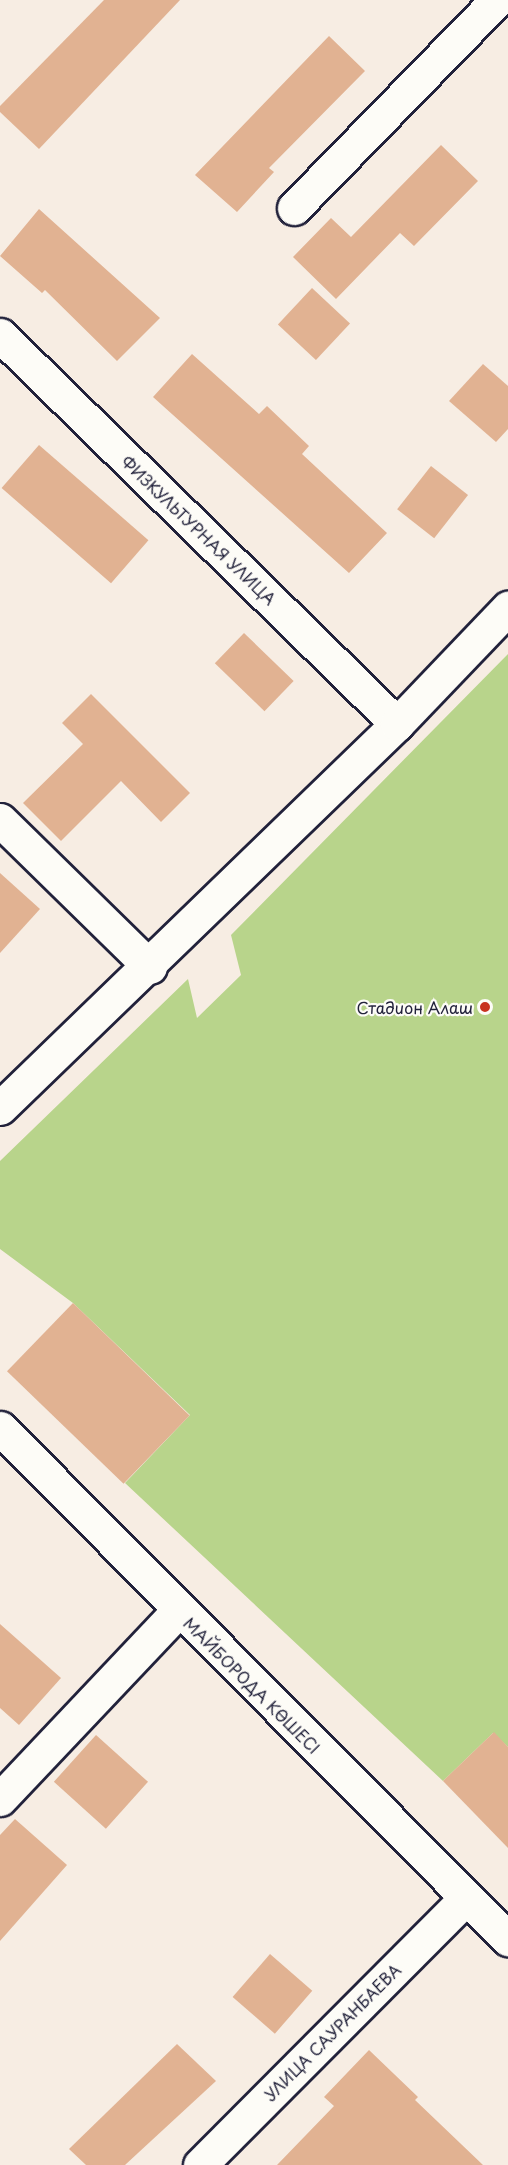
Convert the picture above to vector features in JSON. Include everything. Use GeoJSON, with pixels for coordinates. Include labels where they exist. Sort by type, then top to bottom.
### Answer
{"type":"FeatureCollection","features":[{"type":"Feature","properties":{"kind":"street"},"geometry":{"type":"LineString","coordinates":[[294,208],[497,0]]}},
{"type":"Feature","properties":{"kind":"street","name":"ФИЗКУЛЬТУРНАЯ УЛИЦА"},"geometry":{"type":"LineString","coordinates":[[0,335],[397,724]]}},
{"type":"Feature","properties":{"kind":"street"},"geometry":{"type":"LineString","coordinates":[[0,1108],[150,967],[397,724],[508,608]]}},
{"type":"Feature","properties":{"kind":"street"},"geometry":{"type":"LineString","coordinates":[[0,820],[150,967]]}},
{"type":"Feature","properties":{"kind":"street","name":"МАЙБОРОДА КӨШЕСІ"},"geometry":{"type":"LineString","coordinates":[[0,1428],[178,1611],[465,1899],[508,1939]]}},
{"type":"Feature","properties":{"kind":"street"},"geometry":{"type":"LineString","coordinates":[[0,1799],[178,1611]]}},
{"type":"Feature","properties":{"kind":"street","name":"УЛИЦА САУРАНБАЕВА"},"geometry":{"type":"LineString","coordinates":[[200,2165],[465,1899]]}},
{"type":"Feature","properties":{"kind":"green space"},"geometry":{"type":"Polygon","coordinates":[[[508,654],[508,1747],[493,1733],[443,1781],[125,1483],[190,1415],[73,1303],[0,1249],[0,1161],[188,979],[197,1018],[241,975],[231,935],[508,654]]]}},
{"type":"Feature","properties":{"kind":"building"},"geometry":{"type":"Polygon","coordinates":[[[104,0],[180,0],[39,149],[0,112],[0,106],[104,0]]]}},
{"type":"Feature","properties":{"kind":"building"},"geometry":{"type":"Polygon","coordinates":[[[329,36],[365,71],[269,168],[274,172],[237,212],[195,175],[329,36]]]}},
{"type":"Feature","properties":{"kind":"building"},"geometry":{"type":"Polygon","coordinates":[[[441,145],[478,181],[414,246],[400,233],[336,299],[293,257],[331,218],[351,237],[441,145]]]}},
{"type":"Feature","properties":{"kind":"building"},"geometry":{"type":"Polygon","coordinates":[[[39,209],[160,318],[117,361],[45,290],[42,293],[0,256],[39,209]]]}},
{"type":"Feature","properties":{"kind":"building"},"geometry":{"type":"Polygon","coordinates":[[[312,288],[350,323],[316,360],[278,325],[312,288]]]}},
{"type":"Feature","properties":{"kind":"building"},"geometry":{"type":"Polygon","coordinates":[[[192,354],[259,414],[267,406],[309,446],[302,454],[387,533],[349,573],[153,397],[192,354]]]}},
{"type":"Feature","properties":{"kind":"building"},"geometry":{"type":"Polygon","coordinates":[[[483,364],[508,386],[508,429],[496,442],[449,401],[483,364]]]}},
{"type":"Feature","properties":{"kind":"building"},"geometry":{"type":"Polygon","coordinates":[[[39,445],[148,540],[111,583],[2,488],[39,445]]]}},
{"type":"Feature","properties":{"kind":"building"},"geometry":{"type":"Polygon","coordinates":[[[431,466],[468,495],[434,538],[397,509],[431,466]]]}},
{"type":"Feature","properties":{"kind":"building"},"geometry":{"type":"Polygon","coordinates":[[[244,633],[294,681],[264,711],[215,663],[244,633]]]}},
{"type":"Feature","properties":{"kind":"building"},"geometry":{"type":"Polygon","coordinates":[[[91,694],[190,793],[161,822],[121,781],[61,841],[23,803],[83,744],[62,723],[91,694]]]}},
{"type":"Feature","properties":{"kind":"building"},"geometry":{"type":"Polygon","coordinates":[[[0,873],[40,909],[0,953],[0,873]]]}},
{"type":"Feature","properties":{"kind":"building"},"geometry":{"type":"Polygon","coordinates":[[[73,1303],[190,1416],[124,1484],[7,1371],[73,1303]]]}},
{"type":"Feature","properties":{"kind":"building"},"geometry":{"type":"Polygon","coordinates":[[[0,1624],[61,1678],[19,1725],[0,1708],[0,1624]]]}},
{"type":"Feature","properties":{"kind":"building"},"geometry":{"type":"Polygon","coordinates":[[[494,1732],[508,1747],[508,1848],[443,1781],[494,1732]]]}},
{"type":"Feature","properties":{"kind":"building"},"geometry":{"type":"Polygon","coordinates":[[[96,1735],[148,1782],[106,1829],[54,1782],[96,1735]]]}},
{"type":"Feature","properties":{"kind":"building"},"geometry":{"type":"Polygon","coordinates":[[[15,1819],[67,1865],[0,1941],[0,1835],[15,1819]]]}},
{"type":"Feature","properties":{"kind":"building"},"geometry":{"type":"Polygon","coordinates":[[[270,1954],[312,1991],[275,2034],[233,1997],[270,1954]]]}},
{"type":"Feature","properties":{"kind":"building"},"geometry":{"type":"Polygon","coordinates":[[[177,2044],[216,2081],[125,2165],[86,2165],[69,2149],[177,2044]]]}},
{"type":"Feature","properties":{"kind":"building"},"geometry":{"type":"Polygon","coordinates":[[[369,2050],[418,2097],[415,2100],[483,2165],[277,2165],[334,2106],[324,2097],[369,2050]]]}},
{"type":"Feature","properties":{"kind":"place","name":"Стадион Алаш"},"geometry":{"type":"Point","coordinates":[485,1007]}}]}
